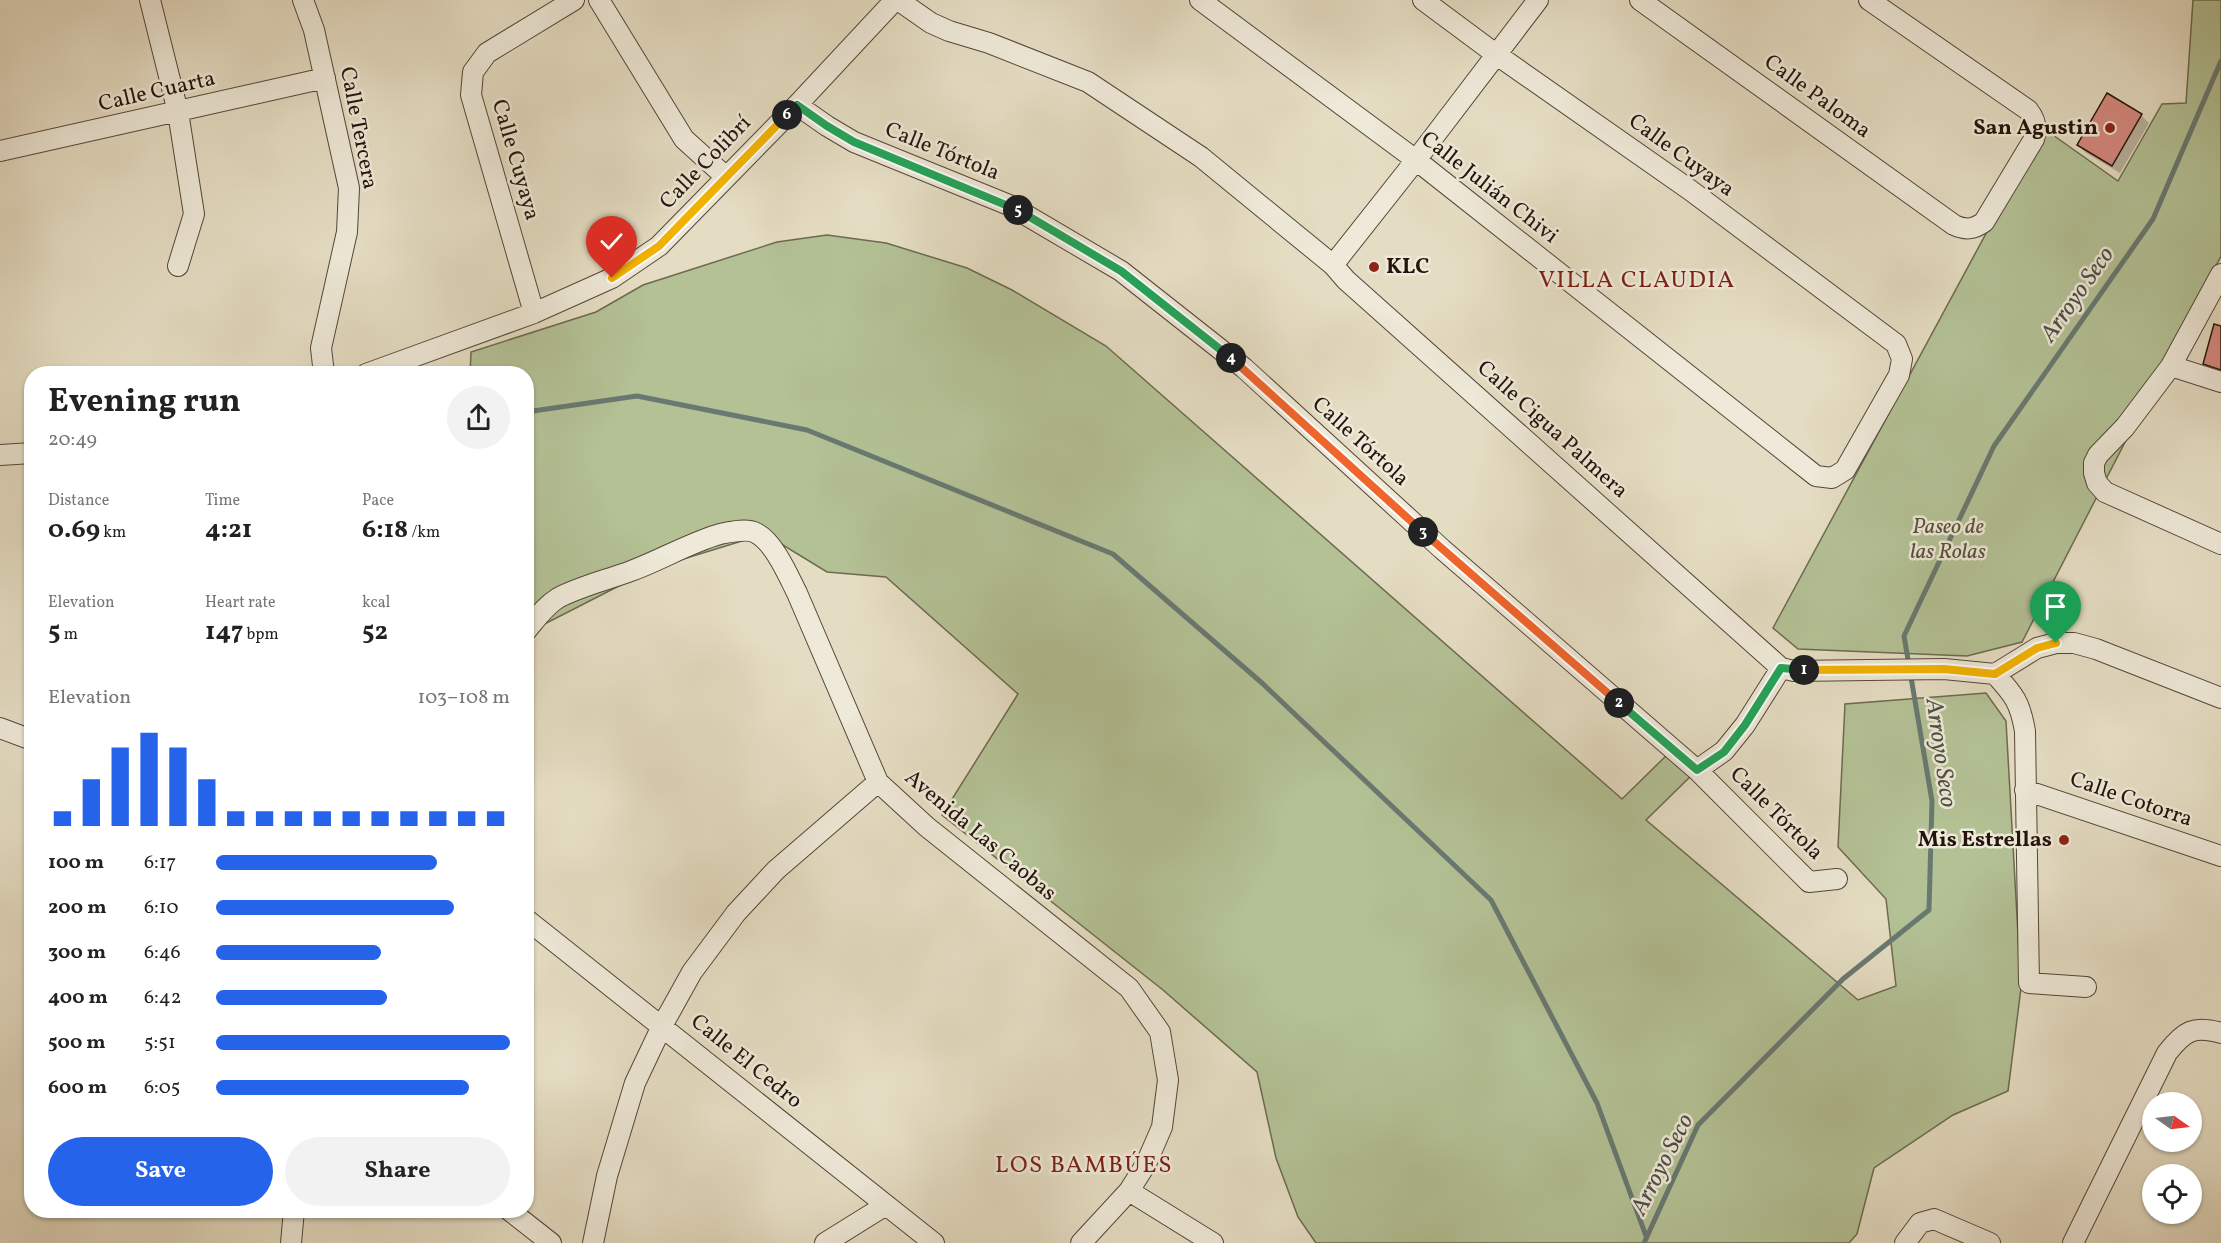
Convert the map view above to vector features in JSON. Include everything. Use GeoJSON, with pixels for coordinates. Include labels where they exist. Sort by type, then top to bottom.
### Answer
{"type":"FeatureCollection","features":[{"type":"Feature","properties":{"kind":"street"},"geometry":{"type":"LineString","coordinates":[[150,0],[178,112],[194,214],[178,266]]}},
{"type":"Feature","properties":{"kind":"street","name":"Calle Tercera"},"geometry":{"type":"LineString","coordinates":[[303,0],[314,30],[349,188],[347,232],[321,348],[323,366]]}},
{"type":"Feature","properties":{"kind":"street","name":"Calle Cuyaya"},"geometry":{"type":"LineString","coordinates":[[534,313],[471,95],[473,72],[487,53],[574,0]]}},
{"type":"Feature","properties":{"kind":"street"},"geometry":{"type":"LineString","coordinates":[[599,0],[684,139],[726,177]]}},
{"type":"Feature","properties":{"kind":"street","name":"Calle Colibrí"},"geometry":{"type":"LineString","coordinates":[[388,366],[534,313],[612,278],[659,246],[897,0]]}},
{"type":"Feature","properties":{"kind":"street","name":"Calle Cigua Palmera"},"geometry":{"type":"LineString","coordinates":[[897,0],[949,31],[989,43],[1088,82],[1201,157],[1333,265],[1346,280],[1781,668]]}},
{"type":"Feature","properties":{"kind":"street","name":"Calle Julián Chivi"},"geometry":{"type":"LineString","coordinates":[[1200,0],[1416,160],[1816,476],[1832,478]]}},
{"type":"Feature","properties":{"kind":"street","name":"Calle Cuyaya"},"geometry":{"type":"LineString","coordinates":[[1423,0],[1497,55],[1690,190],[1896,344],[1902,359],[1899,375],[1845,470],[1832,478]]}},
{"type":"Feature","properties":{"kind":"street"},"geometry":{"type":"LineString","coordinates":[[1333,265],[1538,0]]}},
{"type":"Feature","properties":{"kind":"street","name":"Calle Paloma"},"geometry":{"type":"LineString","coordinates":[[1640,0],[1954,225],[1969,229],[1977,228],[1983,222],[2034,139],[2036,124],[2028,110],[1869,0]]}},
{"type":"Feature","properties":{"kind":"street","name":"Calle Cuarta"},"geometry":{"type":"LineString","coordinates":[[0,151],[325,78]]}},
{"type":"Feature","properties":{"kind":"street","name":"Calle Tórtola"},"geometry":{"type":"LineString","coordinates":[[797,105],[854,142],[1009,205],[1121,271],[1244,368],[1442,549],[1697,770],[1809,882],[1837,879]]}},
{"type":"Feature","properties":{"kind":"street"},"geometry":{"type":"LineString","coordinates":[[2221,274],[2171,366],[2125,427],[2098,455],[2094,463],[2097,483],[2105,492],[2221,544]]}},
{"type":"Feature","properties":{"kind":"street"},"geometry":{"type":"LineString","coordinates":[[2171,366],[2221,382]]}},
{"type":"Feature","properties":{"kind":"street"},"geometry":{"type":"LineString","coordinates":[[0,455],[24,454]]}},
{"type":"Feature","properties":{"kind":"street","name":"Avenida Las Caobas"},"geometry":{"type":"LineString","coordinates":[[534,621],[556,599],[722,534],[754,532],[767,542],[785,568],[879,782],[927,827],[1129,988],[1160,1032],[1168,1080],[1162,1127],[1146,1164],[1129,1191],[1081,1243]]}},
{"type":"Feature","properties":{"kind":"street"},"geometry":{"type":"LineString","coordinates":[[1697,770],[1724,752],[1745,725],[1781,668],[1794,671],[1944,669],[1995,674],[2037,648],[2056,643],[2074,644],[2096,649],[2221,698]]}},
{"type":"Feature","properties":{"kind":"street"},"geometry":{"type":"LineString","coordinates":[[1995,674],[2015,697],[2022,714],[2025,731],[2029,983],[2086,987]]}},
{"type":"Feature","properties":{"kind":"street"},"geometry":{"type":"LineString","coordinates":[[0,728],[24,737]]}},
{"type":"Feature","properties":{"kind":"street"},"geometry":{"type":"LineString","coordinates":[[593,1243],[607,1176],[635,1083],[662,1026],[692,972],[736,913],[777,870],[879,782]]}},
{"type":"Feature","properties":{"kind":"street","name":"Calle Cotorra"},"geometry":{"type":"LineString","coordinates":[[2025,790],[2221,856]]}},
{"type":"Feature","properties":{"kind":"street","name":"Calle El Cedro"},"geometry":{"type":"LineString","coordinates":[[534,925],[934,1243]]}},
{"type":"Feature","properties":{"kind":"street"},"geometry":{"type":"LineString","coordinates":[[2073,1243],[2167,1053],[2178,1039],[2191,1031],[2206,1029],[2221,1033]]}},
{"type":"Feature","properties":{"kind":"street"},"geometry":{"type":"LineString","coordinates":[[1129,1191],[1214,1243]]}},
{"type":"Feature","properties":{"kind":"street"},"geometry":{"type":"LineString","coordinates":[[825,1243],[886,1205]]}},
{"type":"Feature","properties":{"kind":"street"},"geometry":{"type":"LineString","coordinates":[[291,1243],[293,1218]]}},
{"type":"Feature","properties":{"kind":"street"},"geometry":{"type":"LineString","coordinates":[[519,1218],[551,1243]]}},
{"type":"Feature","properties":{"kind":"street"},"geometry":{"type":"LineString","coordinates":[[1905,1243],[1920,1223],[1934,1219],[1990,1243]]}},
{"type":"Feature","properties":{"kind":"green space","name":"Paseo de las Rolas"},"geometry":{"type":"Polygon","coordinates":[[[2193,0],[2221,0],[2221,256],[2022,642],[1967,656],[1798,649],[1773,628],[2043,128],[2118,181],[2162,104],[2186,103],[2193,0]]]}},
{"type":"Feature","properties":{"kind":"green space"},"geometry":{"type":"Polygon","coordinates":[[[827,235],[886,243],[967,268],[1012,290],[1106,346],[1622,799],[1672,750],[1697,770],[1646,820],[1858,1000],[1896,986],[1886,899],[1838,847],[1845,704],[1986,693],[2006,721],[2021,988],[2008,1091],[1953,1115],[1874,1168],[1857,1234],[1849,1243],[1316,1243],[1298,1217],[1276,1158],[1257,1072],[1163,990],[942,815],[1018,694],[886,577],[827,572],[765,534],[654,568],[534,629],[534,366],[470,366],[471,352],[596,312],[643,285],[777,242],[827,235]]]}},
{"type":"Feature","properties":{"kind":"building","name":"San Agustin"},"geometry":{"type":"Polygon","coordinates":[[[2107,93],[2142,114],[2112,166],[2077,145],[2107,93]]]}},
{"type":"Feature","properties":{"kind":"building"},"geometry":{"type":"Polygon","coordinates":[[[2214,324],[2221,326],[2221,370],[2203,364],[2214,324]]]}},
{"type":"Feature","properties":{"kind":"waterway","name":"Arroyo Seco"},"geometry":{"type":"LineString","coordinates":[[1644,1243],[1698,1125],[1843,979],[1929,910],[1932,801],[1904,636],[1994,446],[2153,219],[2221,61]]}},
{"type":"Feature","properties":{"kind":"waterway"},"geometry":{"type":"LineString","coordinates":[[534,411],[637,396],[807,430],[1113,554],[1262,683],[1491,900],[1597,1103],[1646,1236]]}},
{"type":"Feature","properties":{"kind":"place","name":"San Agustin"},"geometry":{"type":"Point","coordinates":[2110,128]}},
{"type":"Feature","properties":{"kind":"place","name":"KLC"},"geometry":{"type":"Point","coordinates":[1374,267]}},
{"type":"Feature","properties":{"kind":"place","name":"Mis Estrellas"},"geometry":{"type":"Point","coordinates":[2064,840]}},
{"type":"Feature","properties":{"kind":"district","name":"VILLA CLAUDIA"},"geometry":{"type":"Point","coordinates":[1637,281]}},
{"type":"Feature","properties":{"kind":"district","name":"LOS BAMBÚES"},"geometry":{"type":"Point","coordinates":[1084,1166]}},
{"type":"Feature","properties":{"kind":"route"},"geometry":{"type":"LineString","coordinates":[[612,278],[659,246],[797,105],[854,142],[1009,205],[1121,271],[1244,368],[1442,549],[1697,770],[1724,752],[1745,725],[1781,668],[1794,671],[1944,669],[1995,674],[2037,648],[2056,643]]}}]}
